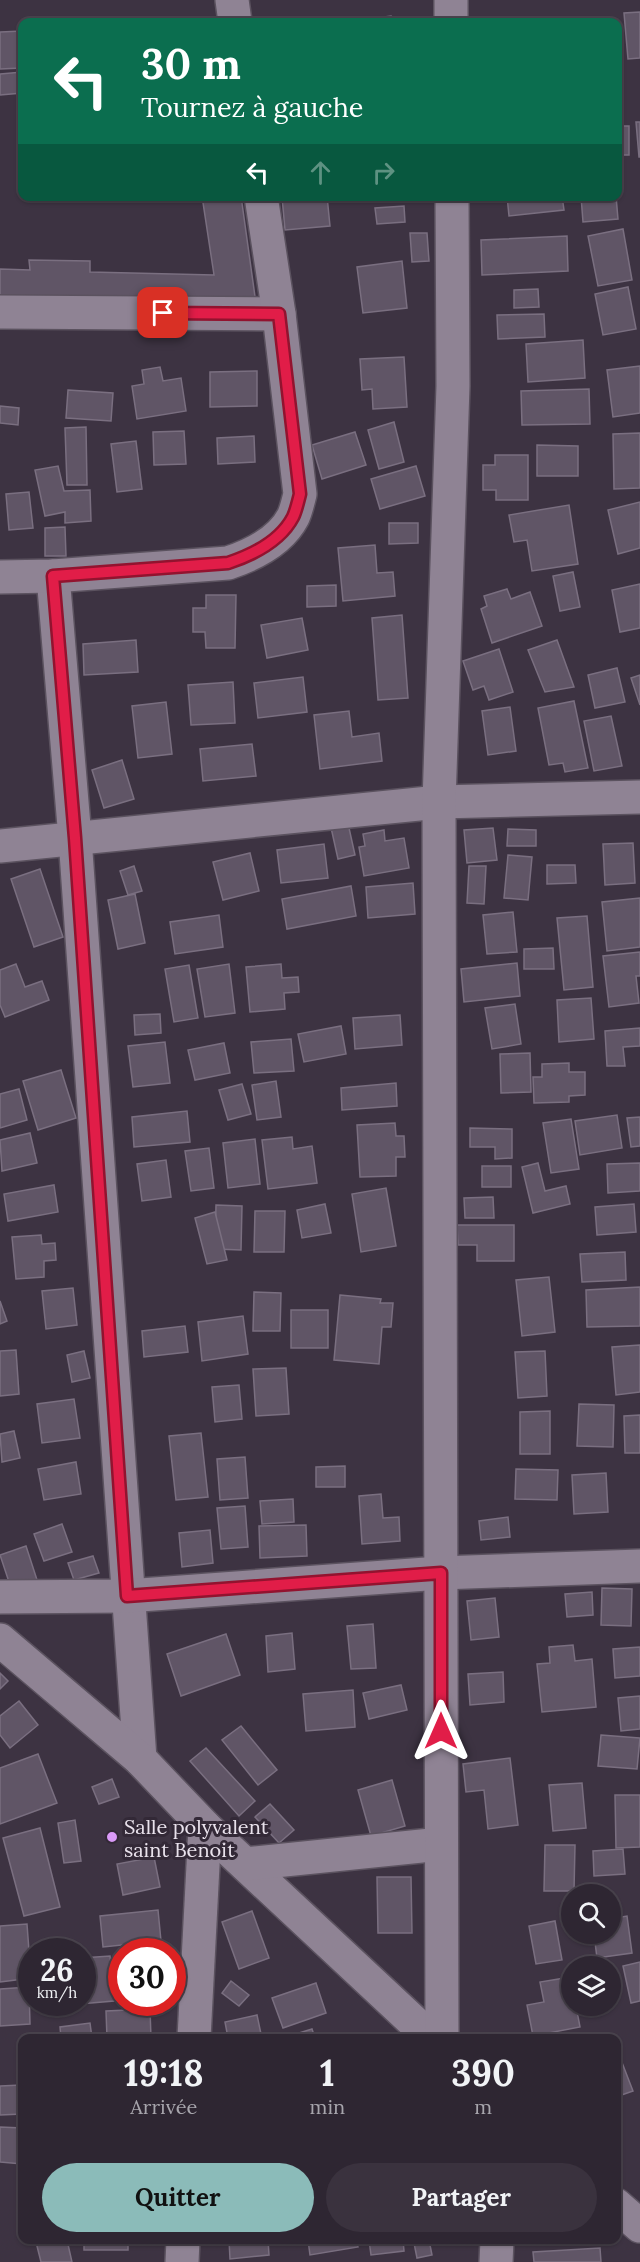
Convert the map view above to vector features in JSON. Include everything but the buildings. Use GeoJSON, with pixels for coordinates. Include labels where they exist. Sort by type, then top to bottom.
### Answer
{"type":"FeatureCollection","features":[{"type":"Feature","properties":{"kind":"street"},"geometry":{"type":"LineString","coordinates":[[232,0],[234,18]]}},
{"type":"Feature","properties":{"kind":"street"},"geometry":{"type":"LineString","coordinates":[[451,0],[451,18]]}},
{"type":"Feature","properties":{"kind":"street"},"geometry":{"type":"LineString","coordinates":[[0,577],[53,576],[228,563],[251,555],[275,539],[292,518],[300,494],[279,314],[262,201]]}},
{"type":"Feature","properties":{"kind":"street"},"geometry":{"type":"LineString","coordinates":[[442,2034],[439,802],[453,386],[452,201]]}},
{"type":"Feature","properties":{"kind":"street"},"geometry":{"type":"LineString","coordinates":[[0,312],[279,314]]}},
{"type":"Feature","properties":{"kind":"street"},"geometry":{"type":"LineString","coordinates":[[53,576],[75,838],[140,1759]]}},
{"type":"Feature","properties":{"kind":"street"},"geometry":{"type":"LineString","coordinates":[[0,846],[439,802],[640,797]]}},
{"type":"Feature","properties":{"kind":"street"},"geometry":{"type":"LineString","coordinates":[[0,1598],[127,1596],[441,1573],[640,1566]]}},
{"type":"Feature","properties":{"kind":"street"},"geometry":{"type":"LineString","coordinates":[[0,1640],[140,1759],[205,1827],[427,2034]]}},
{"type":"Feature","properties":{"kind":"street"},"geometry":{"type":"LineString","coordinates":[[194,2034],[205,1827]]}},
{"type":"Feature","properties":{"kind":"street"},"geometry":{"type":"LineString","coordinates":[[245,1864],[441,1844]]}},
{"type":"Feature","properties":{"kind":"street"},"geometry":{"type":"LineString","coordinates":[[621,2209],[640,2226]]}},
{"type":"Feature","properties":{"kind":"street"},"geometry":{"type":"LineString","coordinates":[[182,2262],[183,2244]]}},
{"type":"Feature","properties":{"kind":"street"},"geometry":{"type":"LineString","coordinates":[[496,2262],[497,2244]]}},
{"type":"Feature","properties":{"kind":"place","name":"Salle polyvalent saint Benoit"},"geometry":{"type":"Point","coordinates":[112,1837]}},
{"type":"Feature","properties":{"kind":"route"},"geometry":{"type":"LineString","coordinates":[[163,313],[279,314],[300,494],[292,518],[275,539],[251,555],[228,563],[53,576],[75,838],[127,1596],[441,1573],[441,1731]]}}]}
